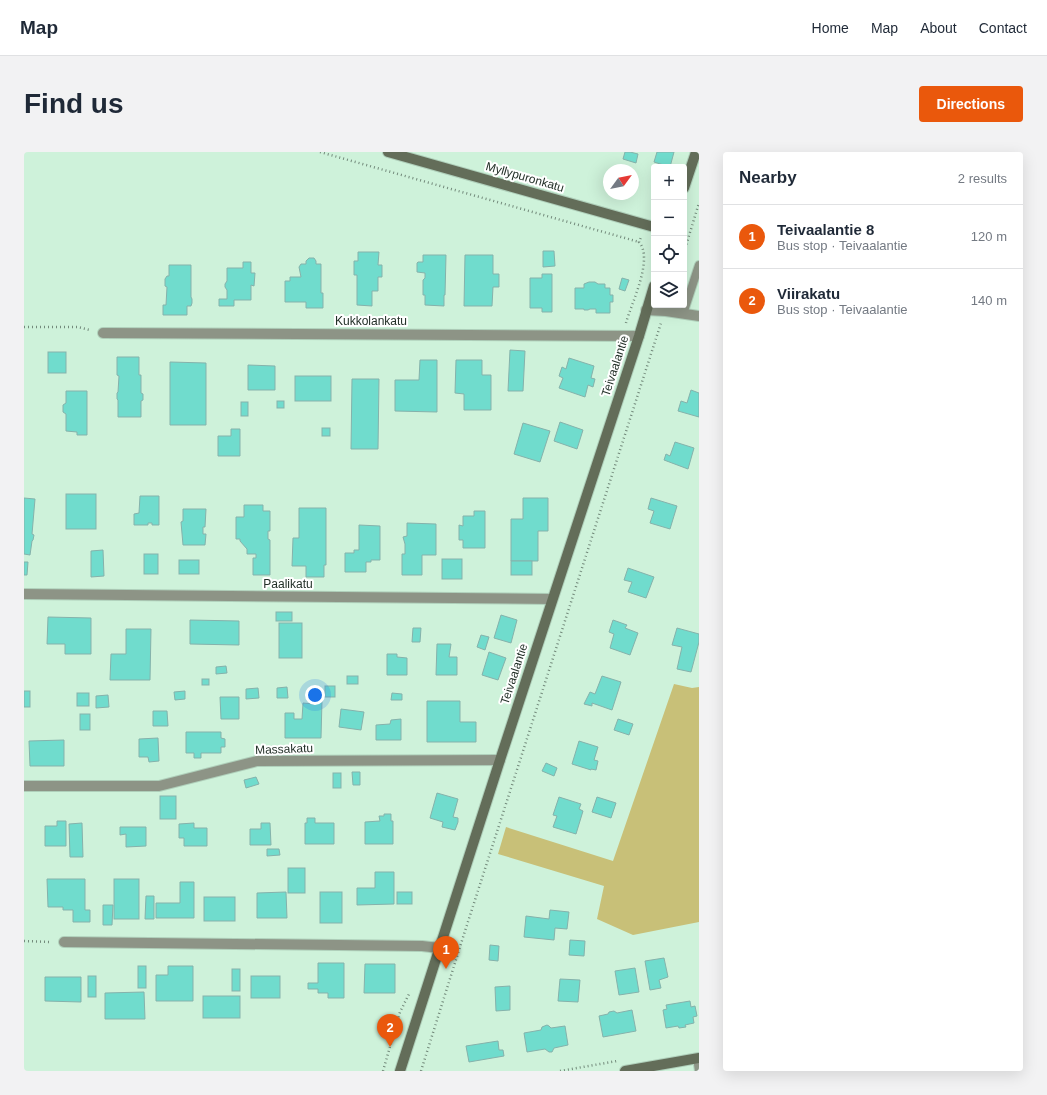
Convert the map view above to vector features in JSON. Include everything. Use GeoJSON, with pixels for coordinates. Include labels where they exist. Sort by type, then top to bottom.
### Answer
{"type":"FeatureCollection","features":[{"type":"Feature","properties":{"kind":"main road","name":"Myllypuronkatu"},"geometry":{"type":"LineString","coordinates":[[388,152],[651,226]]}},
{"type":"Feature","properties":{"kind":"main road"},"geometry":{"type":"LineString","coordinates":[[687,179],[696,152]]}},
{"type":"Feature","properties":{"kind":"main road","name":"Teivaalantie"},"geometry":{"type":"LineString","coordinates":[[400,1071],[552,599],[639,336],[651,295]]}},
{"type":"Feature","properties":{"kind":"main road"},"geometry":{"type":"LineString","coordinates":[[625,1071],[698,1058]]}},
{"type":"Feature","properties":{"kind":"street"},"geometry":{"type":"LineString","coordinates":[[646,310],[666,311],[699,316]]}},
{"type":"Feature","properties":{"kind":"street","name":"Kukkolankatu"},"geometry":{"type":"LineString","coordinates":[[103,333],[639,336]]}},
{"type":"Feature","properties":{"kind":"street","name":"Paalikatu"},"geometry":{"type":"LineString","coordinates":[[24,594],[552,599]]}},
{"type":"Feature","properties":{"kind":"street","name":"Massakatu"},"geometry":{"type":"LineString","coordinates":[[24,786],[159,786],[258,761],[500,760]]}},
{"type":"Feature","properties":{"kind":"street"},"geometry":{"type":"LineString","coordinates":[[64,942],[414,946],[439,948]]}},
{"type":"Feature","properties":{"kind":"lane"},"geometry":{"type":"LineString","coordinates":[[683,314],[699,265]]}},
{"type":"Feature","properties":{"kind":"lane"},"geometry":{"type":"LineString","coordinates":[[698,1058],[699,1071]]}},
{"type":"Feature","properties":{"kind":"path"},"geometry":{"type":"LineString","coordinates":[[320,152],[639,242]]}},
{"type":"Feature","properties":{"kind":"path"},"geometry":{"type":"LineString","coordinates":[[687,242],[699,203]]}},
{"type":"Feature","properties":{"kind":"path"},"geometry":{"type":"LineString","coordinates":[[421,1071],[658,331],[666,311]]}},
{"type":"Feature","properties":{"kind":"path"},"geometry":{"type":"LineString","coordinates":[[24,327],[78,327],[103,333]]}},
{"type":"Feature","properties":{"kind":"path"},"geometry":{"type":"LineString","coordinates":[[24,941],[64,942]]}},
{"type":"Feature","properties":{"kind":"path"},"geometry":{"type":"LineString","coordinates":[[383,1071],[400,1012],[413,986]]}},
{"type":"Feature","properties":{"kind":"shaded area"},"geometry":{"type":"Polygon","coordinates":[[[674,684],[692,688],[699,687],[699,922],[633,935],[597,919],[604,886],[498,854],[506,827],[613,861],[674,684]]]}},
{"type":"Feature","properties":{"kind":"building"},"geometry":{"type":"Polygon","coordinates":[[[625,152],[638,154],[636,163],[623,159],[625,152]]]}},
{"type":"Feature","properties":{"kind":"building"},"geometry":{"type":"Polygon","coordinates":[[[657,152],[674,152],[671,164],[660,164],[654,162],[657,152]]]}},
{"type":"Feature","properties":{"kind":"building"},"geometry":{"type":"Polygon","coordinates":[[[543,251],[554,251],[555,266],[543,267],[543,251]]]}},
{"type":"Feature","properties":{"kind":"building"},"geometry":{"type":"Polygon","coordinates":[[[358,252],[379,252],[378,265],[382,265],[382,277],[378,277],[378,291],[372,291],[372,306],[357,305],[357,275],[354,275],[354,261],[358,261],[358,252]]]}},
{"type":"Feature","properties":{"kind":"building"},"geometry":{"type":"Polygon","coordinates":[[[423,255],[446,255],[444,306],[425,305],[423,280],[425,278],[425,273],[417,272],[417,263],[423,262],[423,255]]]}},
{"type":"Feature","properties":{"kind":"building"},"geometry":{"type":"Polygon","coordinates":[[[465,255],[493,255],[493,274],[499,274],[499,287],[493,287],[492,306],[464,306],[465,255]]]}},
{"type":"Feature","properties":{"kind":"building"},"geometry":{"type":"Polygon","coordinates":[[[309,258],[314,258],[316,264],[321,264],[321,293],[323,293],[323,308],[306,308],[306,302],[285,302],[285,281],[290,281],[290,277],[301,277],[299,267],[301,264],[306,264],[306,261],[309,258]]]}},
{"type":"Feature","properties":{"kind":"building"},"geometry":{"type":"Polygon","coordinates":[[[243,262],[251,262],[251,273],[255,273],[254,286],[251,285],[251,300],[234,300],[234,306],[219,306],[219,299],[227,299],[225,284],[227,281],[227,268],[243,268],[243,262]]]}},
{"type":"Feature","properties":{"kind":"building"},"geometry":{"type":"Polygon","coordinates":[[[169,265],[191,265],[192,303],[191,306],[187,306],[187,315],[163,315],[163,305],[166,305],[167,287],[165,286],[165,279],[169,276],[169,265]]]}},
{"type":"Feature","properties":{"kind":"building"},"geometry":{"type":"Polygon","coordinates":[[[542,274],[552,274],[552,312],[542,312],[542,308],[530,308],[530,278],[542,278],[542,274]]]}},
{"type":"Feature","properties":{"kind":"building"},"geometry":{"type":"Polygon","coordinates":[[[622,278],[629,280],[625,291],[619,289],[622,278]]]}},
{"type":"Feature","properties":{"kind":"building"},"geometry":{"type":"Polygon","coordinates":[[[589,282],[605,284],[605,288],[610,288],[610,295],[613,295],[613,302],[610,302],[610,313],[596,313],[596,309],[575,309],[575,288],[584,288],[584,284],[589,282]]]}},
{"type":"Feature","properties":{"kind":"building"},"geometry":{"type":"Polygon","coordinates":[[[510,350],[525,351],[523,391],[508,391],[510,350]]]}},
{"type":"Feature","properties":{"kind":"building"},"geometry":{"type":"Polygon","coordinates":[[[48,352],[66,352],[66,373],[48,373],[48,352]]]}},
{"type":"Feature","properties":{"kind":"building"},"geometry":{"type":"Polygon","coordinates":[[[117,357],[139,357],[139,375],[141,375],[141,393],[143,394],[143,400],[141,401],[141,417],[118,417],[117,393],[119,376],[117,375],[117,357]]]}},
{"type":"Feature","properties":{"kind":"building"},"geometry":{"type":"Polygon","coordinates":[[[569,358],[594,366],[591,378],[595,379],[593,387],[588,385],[585,397],[559,388],[563,378],[559,376],[562,367],[566,369],[569,358]]]}},
{"type":"Feature","properties":{"kind":"building"},"geometry":{"type":"Polygon","coordinates":[[[420,360],[437,360],[437,412],[395,411],[395,380],[419,380],[420,360]]]}},
{"type":"Feature","properties":{"kind":"building"},"geometry":{"type":"Polygon","coordinates":[[[456,360],[482,360],[482,375],[491,375],[491,410],[464,410],[464,394],[455,393],[456,360]]]}},
{"type":"Feature","properties":{"kind":"building"},"geometry":{"type":"Polygon","coordinates":[[[170,362],[206,363],[206,425],[170,425],[170,362]]]}},
{"type":"Feature","properties":{"kind":"building"},"geometry":{"type":"Polygon","coordinates":[[[248,365],[275,366],[275,390],[248,390],[248,365]]]}},
{"type":"Feature","properties":{"kind":"building"},"geometry":{"type":"Polygon","coordinates":[[[295,376],[331,376],[331,401],[295,401],[295,376]]]}},
{"type":"Feature","properties":{"kind":"building"},"geometry":{"type":"Polygon","coordinates":[[[352,379],[379,379],[378,449],[351,449],[352,379]]]}},
{"type":"Feature","properties":{"kind":"building"},"geometry":{"type":"Polygon","coordinates":[[[691,390],[699,393],[699,417],[678,411],[681,401],[687,403],[691,390]]]}},
{"type":"Feature","properties":{"kind":"building"},"geometry":{"type":"Polygon","coordinates":[[[66,391],[87,391],[87,435],[77,435],[77,432],[66,431],[66,414],[63,412],[63,405],[66,403],[66,391]]]}},
{"type":"Feature","properties":{"kind":"building"},"geometry":{"type":"Polygon","coordinates":[[[277,401],[284,401],[284,408],[277,408],[277,401]]]}},
{"type":"Feature","properties":{"kind":"building"},"geometry":{"type":"Polygon","coordinates":[[[241,402],[248,402],[248,416],[241,416],[241,402]]]}},
{"type":"Feature","properties":{"kind":"building"},"geometry":{"type":"Polygon","coordinates":[[[560,422],[583,430],[577,449],[554,441],[560,422]]]}},
{"type":"Feature","properties":{"kind":"building"},"geometry":{"type":"Polygon","coordinates":[[[523,423],[550,431],[540,462],[514,454],[523,423]]]}},
{"type":"Feature","properties":{"kind":"building"},"geometry":{"type":"Polygon","coordinates":[[[322,428],[330,428],[330,436],[322,436],[322,428]]]}},
{"type":"Feature","properties":{"kind":"building"},"geometry":{"type":"Polygon","coordinates":[[[231,429],[240,429],[240,456],[218,456],[218,436],[231,436],[231,429]]]}},
{"type":"Feature","properties":{"kind":"building"},"geometry":{"type":"Polygon","coordinates":[[[675,442],[694,448],[688,469],[664,460],[666,454],[670,456],[675,442]]]}},
{"type":"Feature","properties":{"kind":"building"},"geometry":{"type":"Polygon","coordinates":[[[66,494],[96,494],[96,529],[66,529],[66,494]]]}},
{"type":"Feature","properties":{"kind":"building"},"geometry":{"type":"Polygon","coordinates":[[[140,496],[159,496],[159,525],[152,525],[152,523],[148,523],[148,525],[134,525],[134,514],[139,513],[140,496]]]}},
{"type":"Feature","properties":{"kind":"building"},"geometry":{"type":"Polygon","coordinates":[[[24,498],[35,499],[32,534],[34,535],[30,555],[24,554],[24,498]]]}},
{"type":"Feature","properties":{"kind":"building"},"geometry":{"type":"Polygon","coordinates":[[[523,498],[548,498],[548,531],[538,531],[538,561],[511,561],[511,519],[523,519],[523,498]]]}},
{"type":"Feature","properties":{"kind":"building"},"geometry":{"type":"Polygon","coordinates":[[[651,498],[677,506],[670,529],[650,523],[654,511],[648,509],[651,498]]]}},
{"type":"Feature","properties":{"kind":"building"},"geometry":{"type":"Polygon","coordinates":[[[244,505],[263,505],[263,511],[270,511],[270,531],[268,531],[268,539],[270,540],[270,575],[253,575],[253,558],[256,558],[256,554],[247,554],[247,549],[240,539],[236,539],[236,517],[244,517],[244,505]]]}},
{"type":"Feature","properties":{"kind":"building"},"geometry":{"type":"Polygon","coordinates":[[[299,508],[326,508],[326,565],[324,565],[324,577],[306,577],[306,566],[292,566],[293,538],[299,538],[299,508]]]}},
{"type":"Feature","properties":{"kind":"building"},"geometry":{"type":"Polygon","coordinates":[[[183,509],[206,509],[205,527],[203,527],[203,534],[206,534],[205,545],[183,545],[181,522],[183,521],[183,509]]]}},
{"type":"Feature","properties":{"kind":"building"},"geometry":{"type":"Polygon","coordinates":[[[474,511],[485,511],[485,548],[463,548],[463,540],[459,540],[459,525],[463,526],[463,516],[474,516],[474,511]]]}},
{"type":"Feature","properties":{"kind":"building"},"geometry":{"type":"Polygon","coordinates":[[[407,523],[436,524],[436,555],[422,555],[422,575],[402,575],[402,554],[405,554],[403,537],[407,536],[407,523]]]}},
{"type":"Feature","properties":{"kind":"building"},"geometry":{"type":"Polygon","coordinates":[[[359,525],[380,526],[380,560],[371,560],[371,562],[366,562],[366,572],[345,572],[345,553],[354,553],[354,550],[359,550],[359,525]]]}},
{"type":"Feature","properties":{"kind":"building"},"geometry":{"type":"Polygon","coordinates":[[[103,550],[104,576],[91,577],[91,551],[103,550]]]}},
{"type":"Feature","properties":{"kind":"building"},"geometry":{"type":"Polygon","coordinates":[[[144,554],[158,554],[158,574],[144,574],[144,554]]]}},
{"type":"Feature","properties":{"kind":"building"},"geometry":{"type":"Polygon","coordinates":[[[442,559],[462,559],[462,579],[442,579],[442,559]]]}},
{"type":"Feature","properties":{"kind":"building"},"geometry":{"type":"Polygon","coordinates":[[[179,560],[199,560],[199,574],[179,574],[179,560]]]}},
{"type":"Feature","properties":{"kind":"building"},"geometry":{"type":"Polygon","coordinates":[[[511,561],[532,561],[532,575],[511,575],[511,561]]]}},
{"type":"Feature","properties":{"kind":"building"},"geometry":{"type":"Polygon","coordinates":[[[24,562],[28,562],[27,575],[24,575],[24,562]]]}},
{"type":"Feature","properties":{"kind":"building"},"geometry":{"type":"Polygon","coordinates":[[[628,568],[654,577],[646,598],[628,592],[632,582],[624,580],[628,568]]]}},
{"type":"Feature","properties":{"kind":"building"},"geometry":{"type":"Polygon","coordinates":[[[276,612],[292,612],[292,621],[276,621],[276,612]]]}},
{"type":"Feature","properties":{"kind":"building"},"geometry":{"type":"Polygon","coordinates":[[[501,615],[517,620],[511,643],[494,638],[501,615]]]}},
{"type":"Feature","properties":{"kind":"building"},"geometry":{"type":"Polygon","coordinates":[[[48,617],[91,618],[91,654],[65,654],[65,644],[47,644],[48,617]]]}},
{"type":"Feature","properties":{"kind":"building"},"geometry":{"type":"Polygon","coordinates":[[[190,620],[239,621],[239,645],[190,644],[190,620]]]}},
{"type":"Feature","properties":{"kind":"building"},"geometry":{"type":"Polygon","coordinates":[[[613,620],[627,625],[625,628],[638,633],[630,655],[610,648],[614,634],[609,632],[613,620]]]}},
{"type":"Feature","properties":{"kind":"building"},"geometry":{"type":"Polygon","coordinates":[[[279,623],[302,623],[302,658],[279,658],[279,623]]]}},
{"type":"Feature","properties":{"kind":"building"},"geometry":{"type":"Polygon","coordinates":[[[413,628],[421,628],[420,642],[412,642],[413,628]]]}},
{"type":"Feature","properties":{"kind":"building"},"geometry":{"type":"Polygon","coordinates":[[[677,628],[699,634],[699,642],[691,672],[677,669],[682,647],[672,645],[677,628]]]}},
{"type":"Feature","properties":{"kind":"building"},"geometry":{"type":"Polygon","coordinates":[[[126,629],[151,629],[150,680],[110,680],[111,654],[126,654],[126,629]]]}},
{"type":"Feature","properties":{"kind":"building"},"geometry":{"type":"Polygon","coordinates":[[[481,635],[489,637],[485,650],[477,647],[481,635]]]}},
{"type":"Feature","properties":{"kind":"building"},"geometry":{"type":"Polygon","coordinates":[[[437,644],[451,644],[449,657],[457,657],[457,675],[436,675],[437,644]]]}},
{"type":"Feature","properties":{"kind":"building"},"geometry":{"type":"Polygon","coordinates":[[[489,652],[506,658],[498,680],[482,675],[489,652]]]}},
{"type":"Feature","properties":{"kind":"building"},"geometry":{"type":"Polygon","coordinates":[[[387,654],[397,654],[397,657],[407,658],[407,675],[387,675],[387,654]]]}},
{"type":"Feature","properties":{"kind":"building"},"geometry":{"type":"Polygon","coordinates":[[[226,666],[227,673],[216,674],[216,667],[226,666]]]}},
{"type":"Feature","properties":{"kind":"building"},"geometry":{"type":"Polygon","coordinates":[[[347,676],[358,676],[358,684],[347,684],[347,676]]]}},
{"type":"Feature","properties":{"kind":"building"},"geometry":{"type":"Polygon","coordinates":[[[602,676],[621,682],[612,710],[592,703],[592,706],[584,704],[590,692],[595,694],[602,676]]]}},
{"type":"Feature","properties":{"kind":"building"},"geometry":{"type":"Polygon","coordinates":[[[202,679],[209,679],[209,685],[202,685],[202,679]]]}},
{"type":"Feature","properties":{"kind":"building"},"geometry":{"type":"Polygon","coordinates":[[[325,686],[335,686],[335,697],[325,697],[325,686]]]}},
{"type":"Feature","properties":{"kind":"building"},"geometry":{"type":"Polygon","coordinates":[[[287,687],[288,698],[277,698],[277,688],[287,687]]]}},
{"type":"Feature","properties":{"kind":"building"},"geometry":{"type":"Polygon","coordinates":[[[258,688],[259,698],[246,699],[246,689],[258,688]]]}},
{"type":"Feature","properties":{"kind":"building"},"geometry":{"type":"Polygon","coordinates":[[[24,691],[30,691],[30,707],[24,707],[24,691]]]}},
{"type":"Feature","properties":{"kind":"building"},"geometry":{"type":"Polygon","coordinates":[[[185,691],[185,699],[175,700],[174,692],[185,691]]]}},
{"type":"Feature","properties":{"kind":"building"},"geometry":{"type":"Polygon","coordinates":[[[77,693],[89,693],[89,706],[77,706],[77,693]]]}},
{"type":"Feature","properties":{"kind":"building"},"geometry":{"type":"Polygon","coordinates":[[[392,693],[402,694],[402,700],[391,700],[392,693]]]}},
{"type":"Feature","properties":{"kind":"building"},"geometry":{"type":"Polygon","coordinates":[[[108,695],[109,707],[96,708],[96,696],[108,695]]]}},
{"type":"Feature","properties":{"kind":"building"},"geometry":{"type":"Polygon","coordinates":[[[220,697],[239,697],[239,719],[221,719],[220,697]]]}},
{"type":"Feature","properties":{"kind":"building"},"geometry":{"type":"Polygon","coordinates":[[[314,700],[322,700],[321,738],[285,738],[285,713],[294,713],[294,719],[302,719],[303,703],[314,704],[314,700]]]}},
{"type":"Feature","properties":{"kind":"building"},"geometry":{"type":"Polygon","coordinates":[[[427,701],[460,701],[460,722],[476,722],[476,742],[427,742],[427,701]]]}},
{"type":"Feature","properties":{"kind":"building"},"geometry":{"type":"Polygon","coordinates":[[[341,709],[364,712],[361,730],[339,727],[341,709]]]}},
{"type":"Feature","properties":{"kind":"building"},"geometry":{"type":"Polygon","coordinates":[[[153,711],[167,711],[168,726],[153,726],[153,711]]]}},
{"type":"Feature","properties":{"kind":"building"},"geometry":{"type":"Polygon","coordinates":[[[80,714],[90,714],[90,730],[80,730],[80,714]]]}},
{"type":"Feature","properties":{"kind":"building"},"geometry":{"type":"Polygon","coordinates":[[[401,719],[401,740],[376,740],[376,725],[390,724],[391,720],[401,719]]]}},
{"type":"Feature","properties":{"kind":"building"},"geometry":{"type":"Polygon","coordinates":[[[618,719],[633,724],[629,735],[614,730],[618,719]]]}},
{"type":"Feature","properties":{"kind":"building"},"geometry":{"type":"Polygon","coordinates":[[[186,732],[221,732],[221,738],[225,739],[225,747],[221,747],[221,753],[201,753],[201,758],[194,758],[194,753],[186,753],[186,732]]]}},
{"type":"Feature","properties":{"kind":"building"},"geometry":{"type":"Polygon","coordinates":[[[158,738],[159,761],[149,762],[148,757],[139,757],[139,739],[158,738]]]}},
{"type":"Feature","properties":{"kind":"building"},"geometry":{"type":"Polygon","coordinates":[[[64,740],[64,766],[30,766],[29,741],[64,740]]]}},
{"type":"Feature","properties":{"kind":"building"},"geometry":{"type":"Polygon","coordinates":[[[579,741],[598,747],[594,760],[598,761],[596,770],[591,770],[572,764],[579,741]]]}},
{"type":"Feature","properties":{"kind":"building"},"geometry":{"type":"Polygon","coordinates":[[[546,763],[557,768],[554,776],[542,771],[546,763]]]}},
{"type":"Feature","properties":{"kind":"building"},"geometry":{"type":"Polygon","coordinates":[[[352,772],[360,772],[360,785],[353,785],[352,772]]]}},
{"type":"Feature","properties":{"kind":"building"},"geometry":{"type":"Polygon","coordinates":[[[333,773],[341,773],[341,788],[333,788],[333,773]]]}},
{"type":"Feature","properties":{"kind":"building"},"geometry":{"type":"Polygon","coordinates":[[[256,777],[259,784],[246,788],[244,780],[256,777]]]}},
{"type":"Feature","properties":{"kind":"building"},"geometry":{"type":"Polygon","coordinates":[[[437,793],[458,799],[453,817],[458,818],[455,830],[442,827],[443,822],[430,818],[437,793]]]}},
{"type":"Feature","properties":{"kind":"building"},"geometry":{"type":"Polygon","coordinates":[[[160,796],[176,796],[176,819],[160,819],[160,796]]]}},
{"type":"Feature","properties":{"kind":"building"},"geometry":{"type":"Polygon","coordinates":[[[559,797],[581,804],[579,809],[583,811],[576,834],[553,827],[557,816],[553,815],[559,797]]]}},
{"type":"Feature","properties":{"kind":"building"},"geometry":{"type":"Polygon","coordinates":[[[597,797],[616,803],[611,818],[592,812],[597,797]]]}},
{"type":"Feature","properties":{"kind":"building"},"geometry":{"type":"Polygon","coordinates":[[[384,814],[391,814],[391,821],[393,821],[393,844],[365,844],[365,822],[380,821],[379,816],[384,816],[384,814]]]}},
{"type":"Feature","properties":{"kind":"building"},"geometry":{"type":"Polygon","coordinates":[[[307,818],[315,818],[315,823],[334,823],[334,844],[305,844],[305,823],[307,823],[307,818]]]}},
{"type":"Feature","properties":{"kind":"building"},"geometry":{"type":"Polygon","coordinates":[[[57,821],[66,821],[66,846],[45,846],[45,826],[57,826],[57,821]]]}},
{"type":"Feature","properties":{"kind":"building"},"geometry":{"type":"Polygon","coordinates":[[[82,823],[83,857],[70,857],[69,824],[82,823]]]}},
{"type":"Feature","properties":{"kind":"building"},"geometry":{"type":"Polygon","coordinates":[[[194,823],[194,828],[207,828],[207,846],[184,846],[184,838],[179,838],[179,824],[194,823]]]}},
{"type":"Feature","properties":{"kind":"building"},"geometry":{"type":"Polygon","coordinates":[[[261,823],[270,823],[271,845],[250,845],[250,829],[261,829],[261,823]]]}},
{"type":"Feature","properties":{"kind":"building"},"geometry":{"type":"Polygon","coordinates":[[[120,827],[146,827],[146,846],[126,847],[126,834],[120,835],[120,827]]]}},
{"type":"Feature","properties":{"kind":"building"},"geometry":{"type":"Polygon","coordinates":[[[267,849],[279,849],[280,855],[267,856],[267,849]]]}},
{"type":"Feature","properties":{"kind":"building"},"geometry":{"type":"Polygon","coordinates":[[[288,868],[305,868],[305,893],[288,893],[288,868]]]}},
{"type":"Feature","properties":{"kind":"building"},"geometry":{"type":"Polygon","coordinates":[[[375,872],[394,872],[394,904],[357,905],[357,888],[375,888],[375,872]]]}},
{"type":"Feature","properties":{"kind":"building"},"geometry":{"type":"Polygon","coordinates":[[[47,879],[85,879],[85,910],[90,910],[90,922],[73,922],[73,910],[63,910],[63,907],[48,907],[47,879]]]}},
{"type":"Feature","properties":{"kind":"building"},"geometry":{"type":"Polygon","coordinates":[[[114,879],[139,879],[139,919],[114,919],[114,879]]]}},
{"type":"Feature","properties":{"kind":"building"},"geometry":{"type":"Polygon","coordinates":[[[180,882],[194,882],[194,918],[156,918],[156,903],[180,903],[180,882]]]}},
{"type":"Feature","properties":{"kind":"building"},"geometry":{"type":"Polygon","coordinates":[[[286,892],[287,918],[257,918],[257,893],[286,892]]]}},
{"type":"Feature","properties":{"kind":"building"},"geometry":{"type":"Polygon","coordinates":[[[320,892],[342,892],[342,923],[320,923],[320,892]]]}},
{"type":"Feature","properties":{"kind":"building"},"geometry":{"type":"Polygon","coordinates":[[[397,892],[412,892],[412,904],[397,904],[397,892]]]}},
{"type":"Feature","properties":{"kind":"building"},"geometry":{"type":"Polygon","coordinates":[[[146,896],[154,896],[154,919],[145,919],[146,896]]]}},
{"type":"Feature","properties":{"kind":"building"},"geometry":{"type":"Polygon","coordinates":[[[204,897],[235,897],[235,921],[204,921],[204,897]]]}},
{"type":"Feature","properties":{"kind":"building"},"geometry":{"type":"Polygon","coordinates":[[[103,905],[113,905],[112,925],[103,925],[103,905]]]}},
{"type":"Feature","properties":{"kind":"building"},"geometry":{"type":"Polygon","coordinates":[[[550,910],[569,912],[567,929],[555,928],[554,940],[524,937],[526,916],[549,919],[550,910]]]}},
{"type":"Feature","properties":{"kind":"building"},"geometry":{"type":"Polygon","coordinates":[[[570,940],[585,941],[584,956],[569,955],[570,940]]]}},
{"type":"Feature","properties":{"kind":"building"},"geometry":{"type":"Polygon","coordinates":[[[490,945],[499,946],[498,961],[489,960],[490,945]]]}},
{"type":"Feature","properties":{"kind":"building"},"geometry":{"type":"Polygon","coordinates":[[[664,958],[668,977],[659,980],[661,988],[650,990],[645,961],[664,958]]]}},
{"type":"Feature","properties":{"kind":"building"},"geometry":{"type":"Polygon","coordinates":[[[318,963],[344,963],[344,998],[328,998],[328,993],[318,993],[318,989],[308,989],[308,983],[318,983],[318,963]]]}},
{"type":"Feature","properties":{"kind":"building"},"geometry":{"type":"Polygon","coordinates":[[[365,964],[395,964],[395,993],[364,993],[365,964]]]}},
{"type":"Feature","properties":{"kind":"building"},"geometry":{"type":"Polygon","coordinates":[[[138,966],[146,966],[146,988],[138,988],[138,966]]]}},
{"type":"Feature","properties":{"kind":"building"},"geometry":{"type":"Polygon","coordinates":[[[168,966],[193,966],[193,1001],[156,1001],[156,975],[168,975],[168,966]]]}},
{"type":"Feature","properties":{"kind":"building"},"geometry":{"type":"Polygon","coordinates":[[[635,968],[639,992],[619,995],[615,971],[635,968]]]}},
{"type":"Feature","properties":{"kind":"building"},"geometry":{"type":"Polygon","coordinates":[[[232,969],[240,969],[240,991],[232,991],[232,969]]]}},
{"type":"Feature","properties":{"kind":"building"},"geometry":{"type":"Polygon","coordinates":[[[88,976],[96,976],[96,997],[88,997],[88,976]]]}},
{"type":"Feature","properties":{"kind":"building"},"geometry":{"type":"Polygon","coordinates":[[[251,976],[280,976],[280,998],[251,998],[251,976]]]}},
{"type":"Feature","properties":{"kind":"building"},"geometry":{"type":"Polygon","coordinates":[[[45,977],[81,977],[81,1002],[45,1001],[45,977]]]}},
{"type":"Feature","properties":{"kind":"building"},"geometry":{"type":"Polygon","coordinates":[[[560,979],[580,980],[578,1002],[558,1001],[560,979]]]}},
{"type":"Feature","properties":{"kind":"building"},"geometry":{"type":"Polygon","coordinates":[[[510,986],[510,1010],[496,1011],[495,987],[510,986]]]}},
{"type":"Feature","properties":{"kind":"building"},"geometry":{"type":"Polygon","coordinates":[[[144,992],[145,1019],[105,1019],[105,993],[144,992]]]}},
{"type":"Feature","properties":{"kind":"building"},"geometry":{"type":"Polygon","coordinates":[[[203,996],[240,996],[240,1018],[203,1018],[203,996]]]}},
{"type":"Feature","properties":{"kind":"building"},"geometry":{"type":"Polygon","coordinates":[[[690,1001],[691,1007],[695,1006],[697,1016],[693,1017],[694,1023],[685,1025],[686,1027],[679,1028],[678,1026],[666,1028],[663,1010],[667,1009],[666,1005],[690,1001]]]}},
{"type":"Feature","properties":{"kind":"building"},"geometry":{"type":"Polygon","coordinates":[[[632,1010],[636,1031],[603,1037],[599,1016],[614,1011],[617,1013],[632,1010]]]}},
{"type":"Feature","properties":{"kind":"building"},"geometry":{"type":"Polygon","coordinates":[[[547,1025],[551,1028],[565,1026],[568,1045],[554,1048],[552,1052],[545,1049],[527,1052],[524,1033],[541,1030],[542,1027],[547,1025]]]}},
{"type":"Feature","properties":{"kind":"building"},"geometry":{"type":"Polygon","coordinates":[[[498,1041],[499,1050],[503,1050],[504,1056],[469,1062],[466,1046],[498,1041]]]}},
{"type":"Feature","properties":{"kind":"place","name":"Teivaalantie 8"},"geometry":{"type":"Point","coordinates":[446,969]}},
{"type":"Feature","properties":{"kind":"place","name":"Viirakatu"},"geometry":{"type":"Point","coordinates":[390,1047]}}]}
